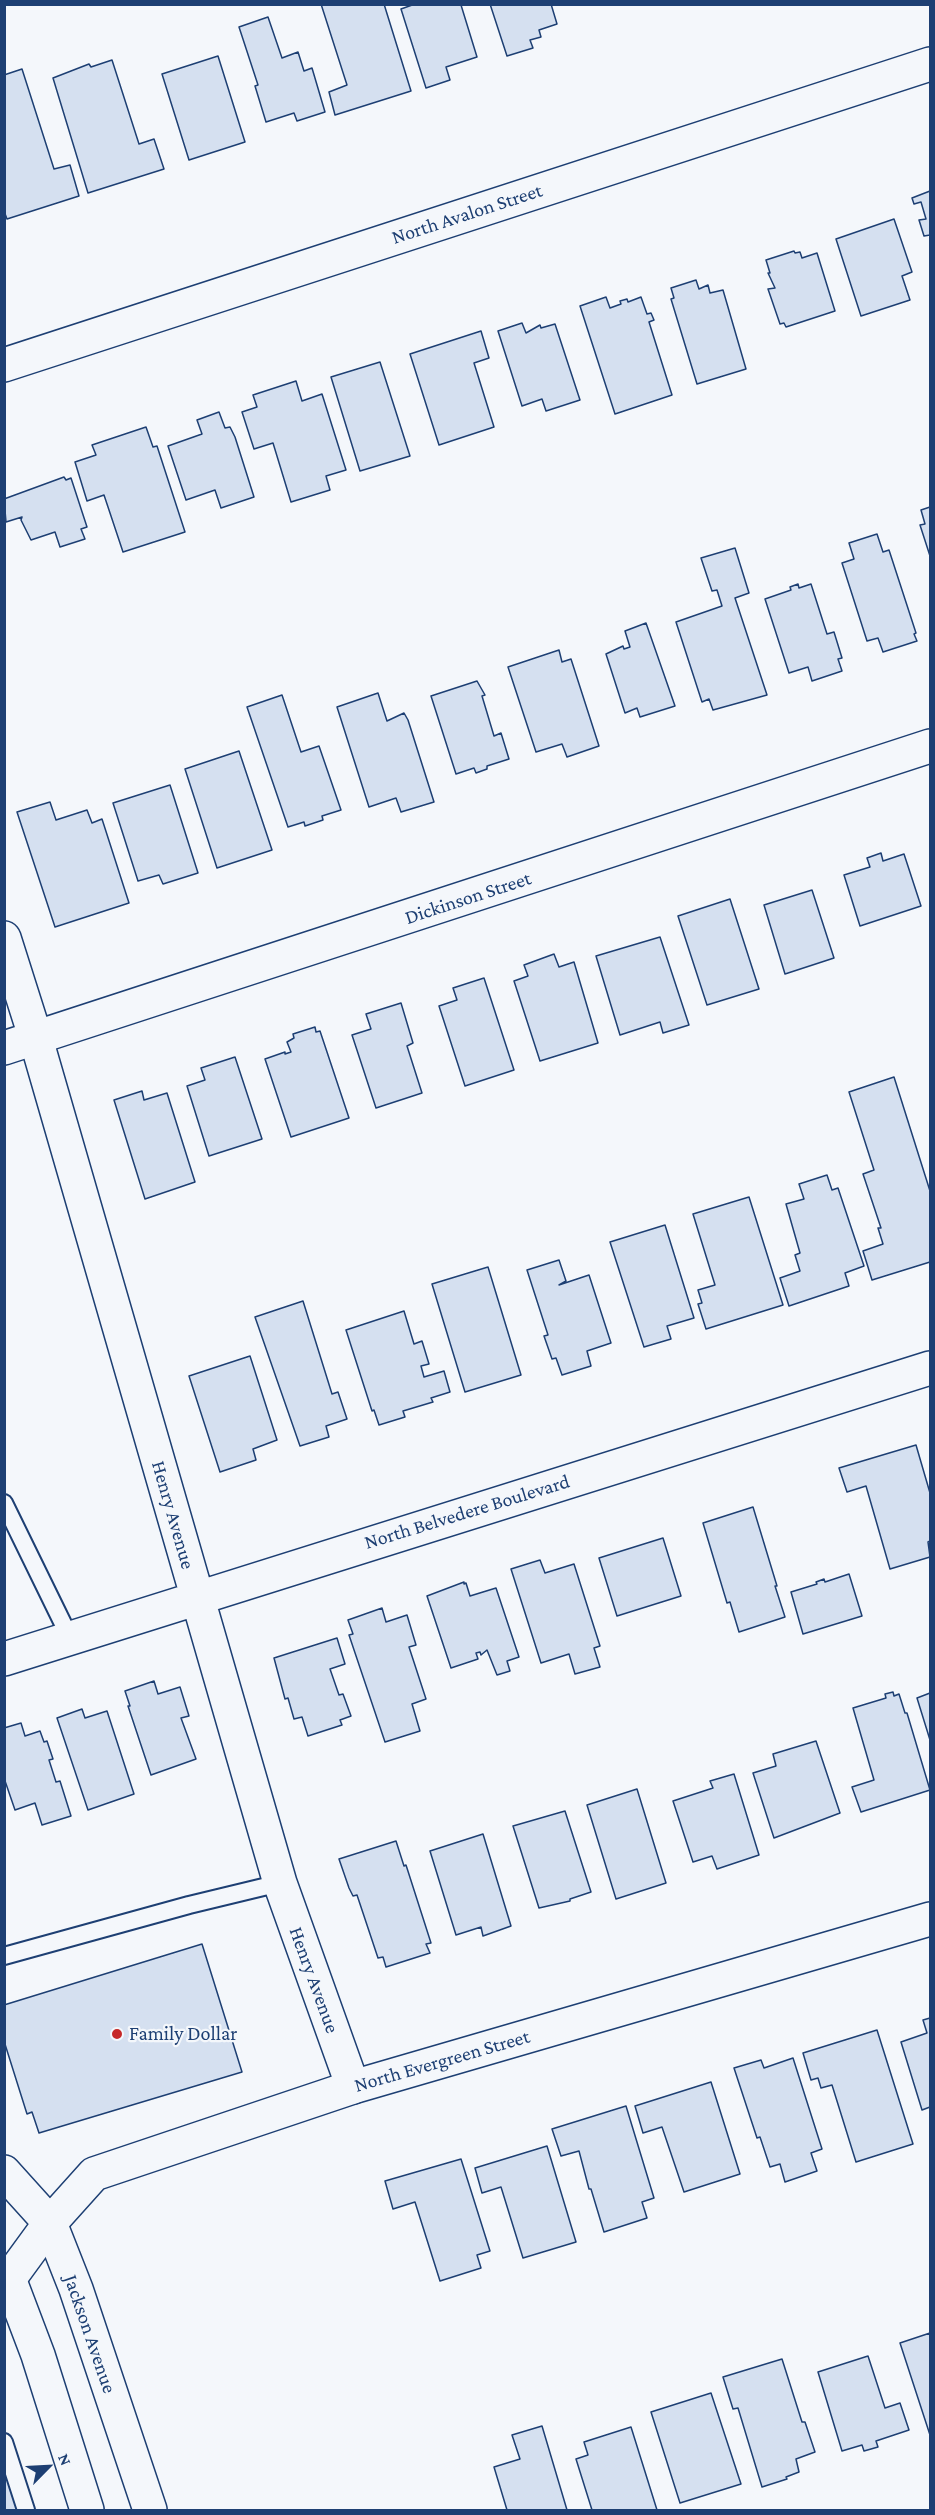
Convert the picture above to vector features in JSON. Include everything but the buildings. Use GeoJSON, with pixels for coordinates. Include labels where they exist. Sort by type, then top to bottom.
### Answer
{"type":"FeatureCollection","features":[{"type":"Feature","properties":{"kind":"street","name":"North Avalon Street"},"geometry":{"type":"LineString","coordinates":[[4,365],[930,64]]}},
{"type":"Feature","properties":{"kind":"street","name":"Dickinson Street"},"geometry":{"type":"LineString","coordinates":[[4,1048],[930,746]]}},
{"type":"Feature","properties":{"kind":"street","name":"Henry Avenue"},"geometry":{"type":"LineString","coordinates":[[4,939],[36,1039],[280,1883],[353,2087]]}},
{"type":"Feature","properties":{"kind":"street","name":"North Belvedere Boulevard"},"geometry":{"type":"LineString","coordinates":[[4,1659],[930,1368]]}},
{"type":"Feature","properties":{"kind":"street","name":"North Evergreen Street"},"geometry":{"type":"LineString","coordinates":[[6,2280],[50,2223],[94,2174],[353,2087],[930,1919]]}},
{"type":"Feature","properties":{"kind":"street","name":"Jackson Avenue"},"geometry":{"type":"LineString","coordinates":[[4,2172],[50,2223],[76,2289],[150,2511]]}},
{"type":"Feature","properties":{"kind":"street"},"geometry":{"type":"LineString","coordinates":[[6,2280],[39,2355],[87,2511]]}},
{"type":"Feature","properties":{"kind":"lane"},"geometry":{"type":"LineString","coordinates":[[4,1503],[70,1638]]}},
{"type":"Feature","properties":{"kind":"lane"},"geometry":{"type":"LineString","coordinates":[[4,1956],[189,1905],[280,1883]]}},
{"type":"Feature","properties":{"kind":"lane"},"geometry":{"type":"LineString","coordinates":[[4,2442],[26,2511]]}},
{"type":"Feature","properties":{"kind":"place","name":"Family Dollar"},"geometry":{"type":"Point","coordinates":[117,2034]}}]}
